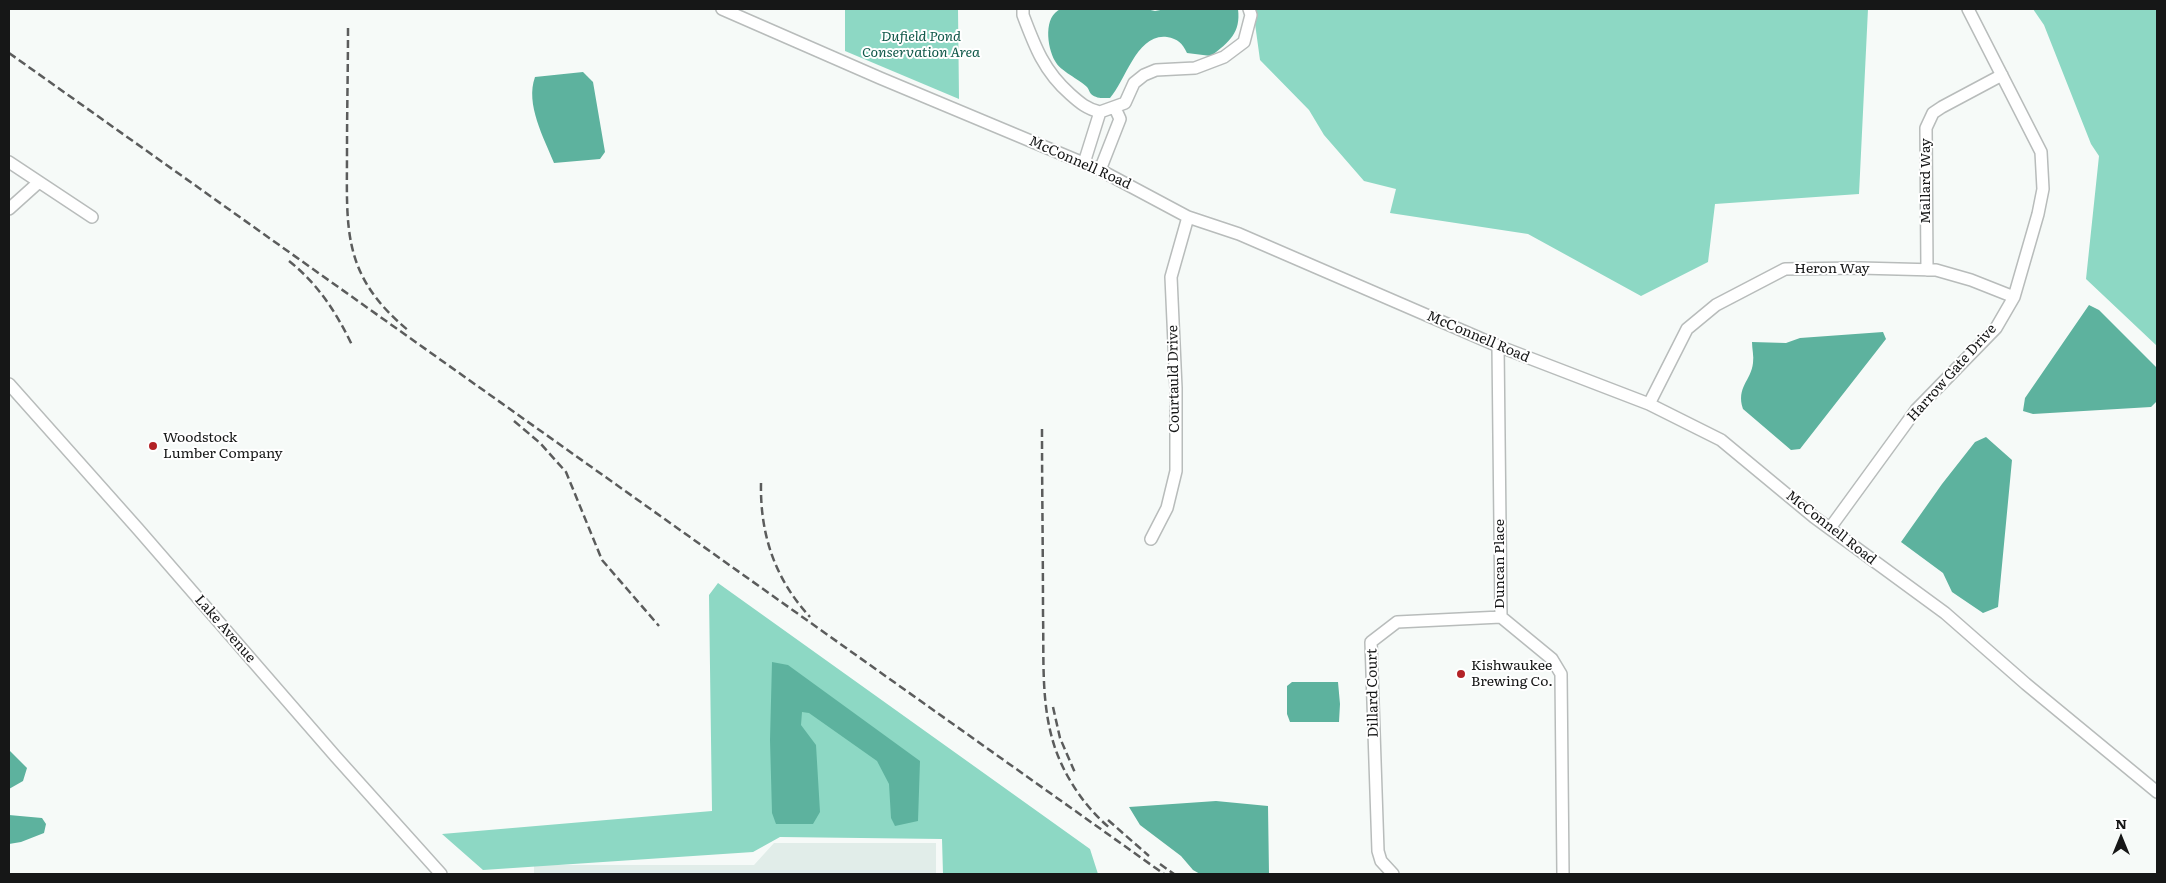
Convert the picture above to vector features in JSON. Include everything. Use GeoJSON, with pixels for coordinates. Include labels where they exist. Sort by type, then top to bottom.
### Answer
{"type":"FeatureCollection","features":[{"type":"Feature","properties":{"kind":"street","name":"McConnell Road"},"geometry":{"type":"LineString","coordinates":[[722,9],[880,78],[1100,170],[1188,217],[1239,234],[1498,346],[1649,404],[1721,440],[1830,528],[1945,613],[2026,684],[2157,792]]}},
{"type":"Feature","properties":{"kind":"street"},"geometry":{"type":"LineString","coordinates":[[1023,9],[1023,15],[1036,51],[1054,80],[1087,109],[1100,112],[1126,103],[1134,83],[1144,75],[1156,70],[1195,68],[1224,58],[1244,42],[1251,15],[1249,9]]}},
{"type":"Feature","properties":{"kind":"street","name":"Harrow Gate Drive"},"geometry":{"type":"LineString","coordinates":[[1830,528],[1916,410],[1996,328],[2014,297],[2038,214],[2042,189],[2041,152],[1968,9]]}},
{"type":"Feature","properties":{"kind":"street","name":"Mallard Way"},"geometry":{"type":"LineString","coordinates":[[1927,270],[1926,128],[1934,114],[1942,106],[2002,75]]}},
{"type":"Feature","properties":{"kind":"street"},"geometry":{"type":"LineString","coordinates":[[1100,170],[1120,119],[1115,108]]}},
{"type":"Feature","properties":{"kind":"street"},"geometry":{"type":"LineString","coordinates":[[1084,163],[1100,112]]}},
{"type":"Feature","properties":{"kind":"street"},"geometry":{"type":"LineString","coordinates":[[9,162],[92,217]]}},
{"type":"Feature","properties":{"kind":"street"},"geometry":{"type":"LineString","coordinates":[[9,209],[39,182]]}},
{"type":"Feature","properties":{"kind":"street","name":"Courtauld Drive"},"geometry":{"type":"LineString","coordinates":[[1151,539],[1167,508],[1176,471],[1176,388],[1171,277],[1188,217]]}},
{"type":"Feature","properties":{"kind":"street","name":"Heron Way"},"geometry":{"type":"LineString","coordinates":[[1649,404],[1687,329],[1716,305],[1785,269],[1936,270],[1972,280],[2014,297]]}},
{"type":"Feature","properties":{"kind":"street","name":"Duncan Place"},"geometry":{"type":"LineString","coordinates":[[1498,346],[1500,617],[1552,658],[1561,674],[1563,682],[1563,874]]}},
{"type":"Feature","properties":{"kind":"street","name":"Lake Avenue"},"geometry":{"type":"LineString","coordinates":[[9,384],[441,874]]}},
{"type":"Feature","properties":{"kind":"street","name":"Dillard Court"},"geometry":{"type":"LineString","coordinates":[[1393,874],[1381,861],[1378,851],[1371,642],[1397,622],[1500,617]]}},
{"type":"Feature","properties":{"kind":"shaded area"},"geometry":{"type":"Polygon","coordinates":[[[1061,9],[1146,9],[1155,11],[1166,9],[1238,9],[1238,24],[1236,31],[1228,41],[1211,56],[1187,53],[1179,42],[1167,37],[1157,38],[1148,42],[1133,59],[1110,98],[1102,98],[1091,94],[1084,84],[1057,65],[1052,55],[1048,32],[1049,25],[1051,18],[1061,9]]]}},
{"type":"Feature","properties":{"kind":"shaded area"},"geometry":{"type":"Polygon","coordinates":[[[583,72],[593,82],[605,152],[600,159],[554,163],[534,109],[532,98],[535,77],[583,72]]]}},
{"type":"Feature","properties":{"kind":"shaded area"},"geometry":{"type":"Polygon","coordinates":[[[2089,305],[2099,310],[2157,368],[2157,401],[2151,407],[2033,414],[2023,411],[2025,398],[2089,305]]]}},
{"type":"Feature","properties":{"kind":"shaded area"},"geometry":{"type":"Polygon","coordinates":[[[1883,332],[1886,339],[1800,449],[1791,450],[1743,409],[1741,395],[1752,369],[1752,342],[1786,343],[1800,338],[1883,332]]]}},
{"type":"Feature","properties":{"kind":"shaded area"},"geometry":{"type":"Polygon","coordinates":[[[1986,437],[2012,460],[1998,607],[1983,613],[1952,592],[1943,573],[1901,542],[1942,484],[1975,442],[1986,437]]]}},
{"type":"Feature","properties":{"kind":"shaded area"},"geometry":{"type":"Polygon","coordinates":[[[772,662],[788,665],[920,761],[918,821],[895,826],[891,818],[889,784],[877,761],[809,713],[802,712],[801,725],[816,745],[820,812],[813,824],[776,824],[772,813],[770,740],[772,662]]]}},
{"type":"Feature","properties":{"kind":"shaded area"},"geometry":{"type":"Polygon","coordinates":[[[1292,682],[1338,682],[1339,722],[1290,722],[1287,714],[1287,686],[1292,682]]]}},
{"type":"Feature","properties":{"kind":"shaded area"},"geometry":{"type":"Polygon","coordinates":[[[9,750],[27,768],[23,781],[9,789],[9,750]]]}},
{"type":"Feature","properties":{"kind":"shaded area"},"geometry":{"type":"Polygon","coordinates":[[[1216,801],[1268,806],[1269,874],[1200,874],[1193,870],[1181,856],[1140,825],[1129,807],[1216,801]]]}},
{"type":"Feature","properties":{"kind":"shaded area"},"geometry":{"type":"Polygon","coordinates":[[[9,815],[42,818],[46,824],[44,833],[21,842],[9,844],[9,815]]]}},
{"type":"Feature","properties":{"kind":"shaded area"},"geometry":{"type":"Polygon","coordinates":[[[774,843],[936,843],[936,874],[534,874],[534,865],[754,865],[774,843]]]}},
{"type":"Feature","properties":{"kind":"green space","name":"Dufield Pond Conservation Area"},"geometry":{"type":"Polygon","coordinates":[[[845,9],[958,9],[959,99],[845,51],[845,9]]]}},
{"type":"Feature","properties":{"kind":"green space"},"geometry":{"type":"Polygon","coordinates":[[[1253,9],[1868,9],[1859,194],[1715,204],[1708,262],[1641,296],[1528,234],[1390,213],[1396,189],[1364,181],[1324,135],[1309,110],[1260,60],[1253,9]]]}},
{"type":"Feature","properties":{"kind":"green space"},"geometry":{"type":"Polygon","coordinates":[[[2033,9],[2157,9],[2157,346],[2086,279],[2099,156],[2091,144],[2044,25],[2033,9]]]}},
{"type":"Feature","properties":{"kind":"green space"},"geometry":{"type":"Polygon","coordinates":[[[718,583],[1090,849],[1098,874],[943,874],[942,839],[780,837],[753,852],[483,870],[442,834],[712,811],[709,595],[718,583]]]}},
{"type":"Feature","properties":{"kind":"railway"},"geometry":{"type":"LineString","coordinates":[[348,28],[347,204],[352,249],[360,270],[371,290],[387,310],[409,331]]}},
{"type":"Feature","properties":{"kind":"railway"},"geometry":{"type":"LineString","coordinates":[[9,53],[1164,874]]}},
{"type":"Feature","properties":{"kind":"railway"},"geometry":{"type":"LineString","coordinates":[[289,261],[309,279],[325,299],[352,345]]}},
{"type":"Feature","properties":{"kind":"railway"},"geometry":{"type":"LineString","coordinates":[[514,421],[540,443],[566,472],[602,560],[659,626]]}},
{"type":"Feature","properties":{"kind":"railway"},"geometry":{"type":"LineString","coordinates":[[1042,429],[1043,661],[1048,723],[1056,751],[1075,788],[1083,800],[1111,829]]}},
{"type":"Feature","properties":{"kind":"railway"},"geometry":{"type":"LineString","coordinates":[[761,483],[763,521],[772,555],[787,587],[810,617]]}},
{"type":"Feature","properties":{"kind":"railway"},"geometry":{"type":"LineString","coordinates":[[1053,707],[1060,738],[1076,775]]}},
{"type":"Feature","properties":{"kind":"railway"},"geometry":{"type":"LineString","coordinates":[[1108,820],[1149,856]]}},
{"type":"Feature","properties":{"kind":"railway"},"geometry":{"type":"LineString","coordinates":[[1160,864],[1174,874]]}},
{"type":"Feature","properties":{"kind":"place","name":"Woodstock Lumber Company"},"geometry":{"type":"Point","coordinates":[153,446]}},
{"type":"Feature","properties":{"kind":"place","name":"Kishwaukee Brewing Co."},"geometry":{"type":"Point","coordinates":[1461,674]}}]}
